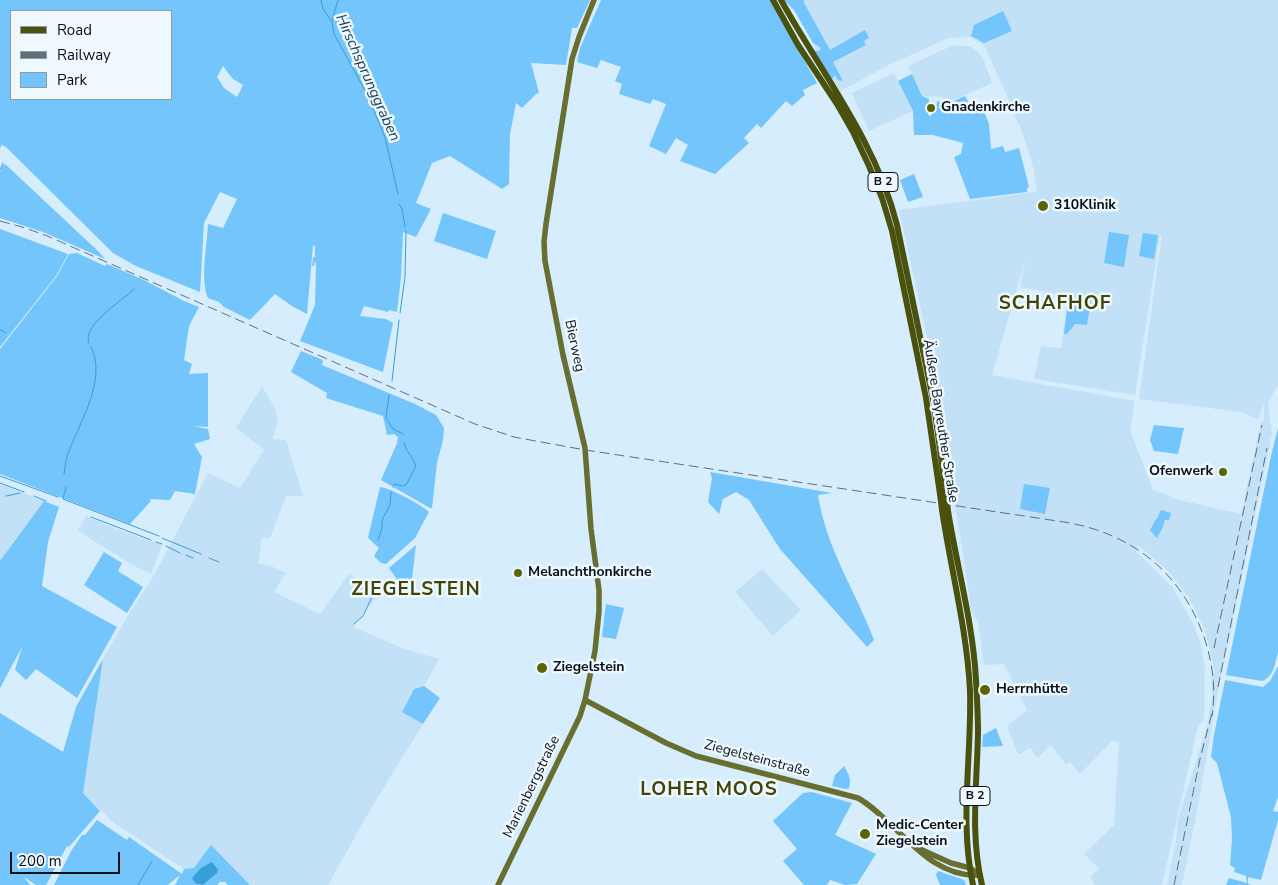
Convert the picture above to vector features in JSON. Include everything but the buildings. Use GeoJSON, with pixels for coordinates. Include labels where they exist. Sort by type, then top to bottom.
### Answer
{"type":"FeatureCollection","features":[{"type":"Feature","properties":{"kind":"main road","name":"Bierweg"},"geometry":{"type":"LineString","coordinates":[[585,700],[597,638],[599,590],[591,529],[584,448],[563,356],[544,242],[572,58],[578,37],[594,0]]}},
{"type":"Feature","properties":{"kind":"main road","name":"Äußere Bayreuther Straße"},"geometry":{"type":"LineString","coordinates":[[773,0],[798,45],[832,96],[852,132],[869,166],[884,203],[892,231],[926,398],[943,495]]}},
{"type":"Feature","properties":{"kind":"main road","name":"Äußere Bayreuther Straße"},"geometry":{"type":"LineString","coordinates":[[781,0],[870,151],[890,200],[897,224],[934,404],[943,495],[969,678],[970,724],[967,843],[973,885]]}},
{"type":"Feature","properties":{"kind":"main road","name":"Äußere Bayreuther Straße"},"geometry":{"type":"LineString","coordinates":[[945,510],[968,615],[975,665],[978,728],[975,803],[976,842],[982,885]]}},
{"type":"Feature","properties":{"kind":"main road","name":"Ziegelsteinstraße"},"geometry":{"type":"LineString","coordinates":[[585,700],[666,743],[696,756],[858,798],[934,862],[971,876]]}},
{"type":"Feature","properties":{"kind":"main road","name":"Marienbergstraße"},"geometry":{"type":"LineString","coordinates":[[498,885],[572,734],[585,700]]}},
{"type":"Feature","properties":{"kind":"main road"},"geometry":{"type":"LineString","coordinates":[[967,843],[972,845],[976,842]]}},
{"type":"Feature","properties":{"kind":"main road","name":"Ziegelsteinstraße"},"geometry":{"type":"LineString","coordinates":[[916,847],[970,868],[980,875]]}},
{"type":"Feature","properties":{"kind":"main road"},"geometry":{"type":"LineString","coordinates":[[971,876],[980,875]]}},
{"type":"Feature","properties":{"kind":"shaded area"},"geometry":{"type":"Polygon","coordinates":[[[789,0],[1278,0],[1278,385],[1268,402],[1272,434],[1216,701],[1182,885],[1167,885],[1178,819],[1207,727],[1212,696],[1211,674],[1215,673],[1205,631],[1190,600],[1169,572],[1138,545],[1136,551],[1172,587],[1193,623],[1201,645],[1205,668],[1204,720],[1198,726],[1162,885],[1095,885],[1090,877],[1099,869],[1084,854],[1114,825],[1119,742],[1112,741],[1080,774],[1070,762],[1066,765],[1051,745],[1037,758],[1030,747],[1018,754],[1007,726],[1027,710],[1004,664],[984,665],[978,621],[972,614],[936,378],[899,210],[1037,192],[1033,167],[1024,137],[1005,91],[984,45],[970,37],[948,38],[889,65],[840,91],[789,0]],[[1160,235],[1135,395],[1034,379],[1041,346],[1061,348],[1069,296],[1020,287],[1026,257],[992,375],[1135,401],[1130,430],[1153,490],[1171,496],[1171,498],[1241,514],[1261,421],[1264,421],[1264,404],[1258,419],[1241,412],[1139,399],[1162,235],[1160,235]]]}},
{"type":"Feature","properties":{"kind":"shaded area"},"geometry":{"type":"Polygon","coordinates":[[[954,45],[971,47],[978,52],[983,59],[992,83],[946,103],[942,97],[922,96],[908,66],[954,45]]]}},
{"type":"Feature","properties":{"kind":"shaded area"},"geometry":{"type":"Polygon","coordinates":[[[894,73],[913,111],[869,131],[852,93],[894,73]]]}},
{"type":"Feature","properties":{"kind":"shaded area"},"geometry":{"type":"Polygon","coordinates":[[[262,386],[276,410],[278,423],[272,439],[286,440],[303,496],[286,496],[270,538],[262,538],[258,563],[271,566],[286,573],[274,592],[320,614],[349,574],[376,598],[353,627],[402,648],[439,659],[424,686],[414,689],[402,711],[423,724],[370,810],[328,885],[250,885],[211,846],[194,868],[184,869],[114,823],[83,793],[103,659],[153,577],[208,473],[240,488],[264,450],[236,428],[262,386]]]}},
{"type":"Feature","properties":{"kind":"shaded area"},"geometry":{"type":"Polygon","coordinates":[[[0,484],[44,501],[0,561],[0,484]]]}},
{"type":"Feature","properties":{"kind":"shaded area"},"geometry":{"type":"Polygon","coordinates":[[[86,516],[162,545],[151,574],[131,564],[78,531],[86,516]]]}},
{"type":"Feature","properties":{"kind":"shaded area"},"geometry":{"type":"Polygon","coordinates":[[[762,569],[801,610],[773,636],[735,592],[762,569]]]}},
{"type":"Feature","properties":{"kind":"shaded area"},"geometry":{"type":"Polygon","coordinates":[[[212,862],[218,870],[217,873],[203,885],[196,884],[192,878],[201,868],[212,862]]]}},
{"type":"Feature","properties":{"kind":"green space"},"geometry":{"type":"Polygon","coordinates":[[[0,0],[590,0],[577,28],[572,28],[566,65],[531,63],[539,93],[522,108],[516,103],[510,134],[509,184],[502,189],[450,156],[432,163],[416,203],[431,209],[416,237],[403,232],[397,312],[389,310],[388,312],[364,306],[360,316],[386,319],[393,323],[383,372],[300,341],[315,305],[316,266],[315,260],[314,266],[312,266],[313,257],[315,257],[315,246],[313,245],[307,314],[275,294],[250,320],[224,307],[219,302],[208,298],[204,282],[204,272],[208,224],[223,228],[237,199],[220,192],[204,223],[200,292],[136,266],[113,253],[2,145],[0,148],[0,0]],[[223,66],[217,77],[224,88],[237,97],[243,85],[233,79],[223,66]]]}},
{"type":"Feature","properties":{"kind":"green space"},"geometry":{"type":"Polygon","coordinates":[[[601,0],[770,0],[817,83],[803,90],[805,95],[792,106],[786,101],[761,128],[757,124],[744,138],[749,143],[715,174],[680,161],[688,145],[676,138],[666,154],[649,146],[666,104],[653,99],[650,104],[619,94],[622,84],[615,81],[621,67],[601,60],[597,68],[577,62],[580,48],[601,0]]]}},
{"type":"Feature","properties":{"kind":"green space"},"geometry":{"type":"Polygon","coordinates":[[[784,0],[805,0],[803,1],[830,50],[865,30],[869,38],[864,41],[866,45],[833,62],[843,81],[838,80],[835,75],[832,79],[812,50],[819,51],[820,47],[813,43],[794,10],[784,0]]]}},
{"type":"Feature","properties":{"kind":"green space"},"geometry":{"type":"Polygon","coordinates":[[[1003,11],[1012,31],[984,43],[971,36],[974,25],[1003,11]]]}},
{"type":"Feature","properties":{"kind":"green space"},"geometry":{"type":"Polygon","coordinates":[[[912,74],[922,96],[929,99],[928,115],[931,116],[933,107],[936,108],[937,101],[947,104],[965,96],[970,105],[980,101],[989,124],[991,149],[1003,146],[1005,152],[1019,148],[1029,187],[1027,192],[970,199],[954,157],[961,154],[963,143],[933,135],[914,135],[913,111],[898,81],[912,74]]]}},
{"type":"Feature","properties":{"kind":"green space"},"geometry":{"type":"Polygon","coordinates":[[[5,164],[105,259],[43,232],[0,218],[0,172],[5,164]]]}},
{"type":"Feature","properties":{"kind":"green space"},"geometry":{"type":"Polygon","coordinates":[[[914,174],[923,197],[908,202],[900,180],[914,174]]]}},
{"type":"Feature","properties":{"kind":"green space"},"geometry":{"type":"Polygon","coordinates":[[[443,213],[496,231],[487,259],[434,241],[443,213]]]}},
{"type":"Feature","properties":{"kind":"green space"},"geometry":{"type":"Polygon","coordinates":[[[0,229],[68,254],[56,276],[0,347],[0,229]]]}},
{"type":"Feature","properties":{"kind":"green space"},"geometry":{"type":"Polygon","coordinates":[[[1109,232],[1129,235],[1124,267],[1104,263],[1109,232]]]}},
{"type":"Feature","properties":{"kind":"green space"},"geometry":{"type":"Polygon","coordinates":[[[1143,233],[1158,235],[1154,259],[1139,256],[1143,233]]]}},
{"type":"Feature","properties":{"kind":"green space"},"geometry":{"type":"Polygon","coordinates":[[[77,253],[105,266],[107,264],[144,280],[199,307],[189,326],[184,360],[192,364],[189,374],[208,373],[208,427],[193,426],[208,429],[210,439],[194,444],[202,457],[195,494],[175,491],[170,500],[150,499],[151,501],[130,524],[0,474],[0,349],[57,276],[69,254],[77,253]]]}},
{"type":"Feature","properties":{"kind":"green space"},"geometry":{"type":"Polygon","coordinates":[[[1068,300],[1091,301],[1087,325],[1075,324],[1067,334],[1064,334],[1068,300]]]}},
{"type":"Feature","properties":{"kind":"green space"},"geometry":{"type":"Polygon","coordinates":[[[301,351],[323,360],[322,365],[415,404],[436,415],[444,428],[437,463],[432,508],[381,480],[398,437],[394,434],[387,435],[383,416],[326,398],[327,393],[291,372],[301,351]]]}},
{"type":"Feature","properties":{"kind":"green space"},"geometry":{"type":"Polygon","coordinates":[[[1154,425],[1184,428],[1178,454],[1154,451],[1150,440],[1154,425]]]}},
{"type":"Feature","properties":{"kind":"green space"},"geometry":{"type":"Polygon","coordinates":[[[1278,428],[1278,652],[1272,673],[1262,681],[1226,675],[1278,428]]]}},
{"type":"Feature","properties":{"kind":"green space"},"geometry":{"type":"Polygon","coordinates":[[[710,472],[832,493],[818,495],[822,514],[834,552],[874,640],[867,647],[780,549],[749,500],[736,492],[723,499],[719,514],[708,502],[712,478],[710,472]]]}},
{"type":"Feature","properties":{"kind":"green space"},"geometry":{"type":"Polygon","coordinates":[[[1024,484],[1050,488],[1045,514],[1020,509],[1024,484]]]}},
{"type":"Feature","properties":{"kind":"green space"},"geometry":{"type":"Polygon","coordinates":[[[380,487],[406,497],[429,512],[415,538],[386,564],[381,563],[374,556],[379,548],[368,538],[380,487]]]}},
{"type":"Feature","properties":{"kind":"green space"},"geometry":{"type":"Polygon","coordinates":[[[44,501],[59,507],[48,542],[42,586],[117,627],[77,698],[36,669],[26,680],[15,670],[22,647],[0,688],[0,561],[44,501]]]}},
{"type":"Feature","properties":{"kind":"green space"},"geometry":{"type":"Polygon","coordinates":[[[1161,510],[1171,513],[1169,520],[1165,520],[1157,538],[1150,530],[1161,510]]]}},
{"type":"Feature","properties":{"kind":"green space"},"geometry":{"type":"Polygon","coordinates":[[[416,545],[411,587],[400,584],[389,568],[416,545]]]}},
{"type":"Feature","properties":{"kind":"green space"},"geometry":{"type":"Polygon","coordinates":[[[104,552],[122,563],[118,571],[143,587],[127,613],[84,585],[104,552]]]}},
{"type":"Feature","properties":{"kind":"green space"},"geometry":{"type":"Polygon","coordinates":[[[606,604],[624,608],[616,639],[602,637],[606,604]]]}},
{"type":"Feature","properties":{"kind":"green space"},"geometry":{"type":"Polygon","coordinates":[[[103,659],[83,793],[100,811],[69,847],[67,846],[46,885],[36,885],[24,877],[30,885],[0,885],[0,713],[63,752],[76,707],[103,659]]]}},
{"type":"Feature","properties":{"kind":"green space"},"geometry":{"type":"Polygon","coordinates":[[[1278,666],[1278,797],[1273,811],[1278,812],[1278,820],[1261,880],[1248,877],[1248,884],[1251,885],[1226,885],[1229,878],[1247,883],[1246,876],[1234,872],[1235,868],[1230,865],[1231,817],[1217,763],[1211,757],[1225,680],[1263,687],[1270,681],[1278,666]]]}},
{"type":"Feature","properties":{"kind":"green space"},"geometry":{"type":"Polygon","coordinates":[[[424,686],[440,698],[423,724],[402,712],[414,689],[424,686]]]}},
{"type":"Feature","properties":{"kind":"green space"},"geometry":{"type":"Polygon","coordinates":[[[996,728],[1003,746],[982,747],[983,735],[996,728]]]}},
{"type":"Feature","properties":{"kind":"green space"},"geometry":{"type":"Polygon","coordinates":[[[844,766],[850,779],[849,788],[832,786],[835,775],[844,766]]]}},
{"type":"Feature","properties":{"kind":"green space"},"geometry":{"type":"Polygon","coordinates":[[[812,792],[852,803],[835,835],[876,854],[857,884],[845,885],[830,880],[827,885],[804,885],[783,861],[797,849],[773,821],[803,793],[812,792]]]}},
{"type":"Feature","properties":{"kind":"green space"},"geometry":{"type":"Polygon","coordinates":[[[97,820],[127,840],[129,837],[182,874],[184,869],[194,868],[211,845],[250,885],[228,885],[225,882],[220,882],[217,885],[203,885],[217,873],[196,884],[199,885],[175,885],[180,875],[168,885],[54,885],[71,851],[82,835],[85,835],[97,820]]]}},
{"type":"Feature","properties":{"kind":"green space"},"geometry":{"type":"Polygon","coordinates":[[[938,871],[964,880],[966,885],[940,885],[936,875],[938,871]]]}},
{"type":"Feature","properties":{"kind":"waterway","name":"Hirschsprunggraben"},"geometry":{"type":"LineString","coordinates":[[321,0],[323,9],[332,22],[334,34],[366,92],[385,137],[398,194]]}},
{"type":"Feature","properties":{"kind":"waterway"},"geometry":{"type":"LineString","coordinates":[[332,21],[338,0]]}},
{"type":"Feature","properties":{"kind":"waterway"},"geometry":{"type":"LineString","coordinates":[[0,170],[3,163]]}},
{"type":"Feature","properties":{"kind":"waterway","name":"Hirschsprunggraben"},"geometry":{"type":"LineString","coordinates":[[399,204],[402,209],[405,227]]}},
{"type":"Feature","properties":{"kind":"waterway","name":"Hirschsprunggraben"},"geometry":{"type":"LineString","coordinates":[[400,313],[405,277],[406,231]]}},
{"type":"Feature","properties":{"kind":"waterway"},"geometry":{"type":"LineString","coordinates":[[89,343],[88,336],[97,321],[134,289]]}},
{"type":"Feature","properties":{"kind":"waterway","name":"Hirschsprunggraben"},"geometry":{"type":"LineString","coordinates":[[392,381],[399,320]]}},
{"type":"Feature","properties":{"kind":"waterway"},"geometry":{"type":"LineString","coordinates":[[0,330],[6,333]]}},
{"type":"Feature","properties":{"kind":"waterway"},"geometry":{"type":"LineString","coordinates":[[64,474],[68,454],[94,386],[96,372],[95,359],[91,347]]}},
{"type":"Feature","properties":{"kind":"waterway","name":"Hirschsprunggraben"},"geometry":{"type":"LineString","coordinates":[[389,395],[386,418],[393,429],[403,434]]}},
{"type":"Feature","properties":{"kind":"waterway","name":"Hirschsprunggraben"},"geometry":{"type":"LineString","coordinates":[[393,487],[394,484],[406,485],[416,466],[404,443]]}},
{"type":"Feature","properties":{"kind":"waterway"},"geometry":{"type":"LineString","coordinates":[[0,476],[58,497]]}},
{"type":"Feature","properties":{"kind":"waterway"},"geometry":{"type":"LineString","coordinates":[[0,483],[24,492]]}},
{"type":"Feature","properties":{"kind":"waterway"},"geometry":{"type":"LineString","coordinates":[[66,487],[63,499],[159,536]]}},
{"type":"Feature","properties":{"kind":"waterway","name":"Hirschsprunggraben"},"geometry":{"type":"LineString","coordinates":[[378,540],[382,528],[382,520],[390,505],[391,492]]}},
{"type":"Feature","properties":{"kind":"waterway"},"geometry":{"type":"LineString","coordinates":[[6,496],[20,493]]}},
{"type":"Feature","properties":{"kind":"waterway"},"geometry":{"type":"LineString","coordinates":[[34,496],[46,501]]}},
{"type":"Feature","properties":{"kind":"waterway"},"geometry":{"type":"LineString","coordinates":[[91,517],[151,540]]}},
{"type":"Feature","properties":{"kind":"waterway"},"geometry":{"type":"LineString","coordinates":[[162,538],[201,554]]}},
{"type":"Feature","properties":{"kind":"waterway"},"geometry":{"type":"LineString","coordinates":[[156,542],[162,544]]}},
{"type":"Feature","properties":{"kind":"waterway"},"geometry":{"type":"LineString","coordinates":[[166,546],[180,553]]}},
{"type":"Feature","properties":{"kind":"waterway"},"geometry":{"type":"LineString","coordinates":[[186,555],[193,558]]}},
{"type":"Feature","properties":{"kind":"waterway"},"geometry":{"type":"LineString","coordinates":[[209,558],[219,562]]}},
{"type":"Feature","properties":{"kind":"waterway","name":"Hirschsprunggraben"},"geometry":{"type":"LineString","coordinates":[[354,624],[363,616],[372,597],[366,590]]}},
{"type":"Feature","properties":{"kind":"waterway"},"geometry":{"type":"LineString","coordinates":[[138,885],[152,861]]}},
{"type":"Feature","properties":{"kind":"railway"},"geometry":{"type":"LineString","coordinates":[[0,221],[45,235],[475,424],[514,437],[585,450],[1064,522],[1112,536],[1152,560],[1183,595],[1195,616],[1205,640],[1212,668],[1214,687],[1212,716]]}},
{"type":"Feature","properties":{"kind":"railway"},"geometry":{"type":"LineString","coordinates":[[1214,648],[1262,425]]}},
{"type":"Feature","properties":{"kind":"railway"},"geometry":{"type":"LineString","coordinates":[[1218,687],[1267,448]]}},
{"type":"Feature","properties":{"kind":"railway"},"geometry":{"type":"LineString","coordinates":[[1174,885],[1200,759],[1213,709]]}},
{"type":"Feature","properties":{"kind":"place","name":"Gnadenkirche"},"geometry":{"type":"Point","coordinates":[931,108]}},
{"type":"Feature","properties":{"kind":"place","name":"310Klinik"},"geometry":{"type":"Point","coordinates":[1043,206]}},
{"type":"Feature","properties":{"kind":"place","name":"Ofenwerk"},"geometry":{"type":"Point","coordinates":[1223,472]}},
{"type":"Feature","properties":{"kind":"place","name":"Melanchthonkirche"},"geometry":{"type":"Point","coordinates":[518,573]}},
{"type":"Feature","properties":{"kind":"place","name":"Ziegelstein"},"geometry":{"type":"Point","coordinates":[542,668]}},
{"type":"Feature","properties":{"kind":"place","name":"Herrnhütte"},"geometry":{"type":"Point","coordinates":[985,690]}},
{"type":"Feature","properties":{"kind":"place","name":"Medic-Center Ziegelstein"},"geometry":{"type":"Point","coordinates":[865,834]}},
{"type":"Feature","properties":{"kind":"district","name":"SCHAFHOF"},"geometry":{"type":"Point","coordinates":[1055,304]}},
{"type":"Feature","properties":{"kind":"district","name":"ZIEGELSTEIN"},"geometry":{"type":"Point","coordinates":[416,590]}},
{"type":"Feature","properties":{"kind":"district","name":"LOHER MOOS"},"geometry":{"type":"Point","coordinates":[709,790]}}]}
